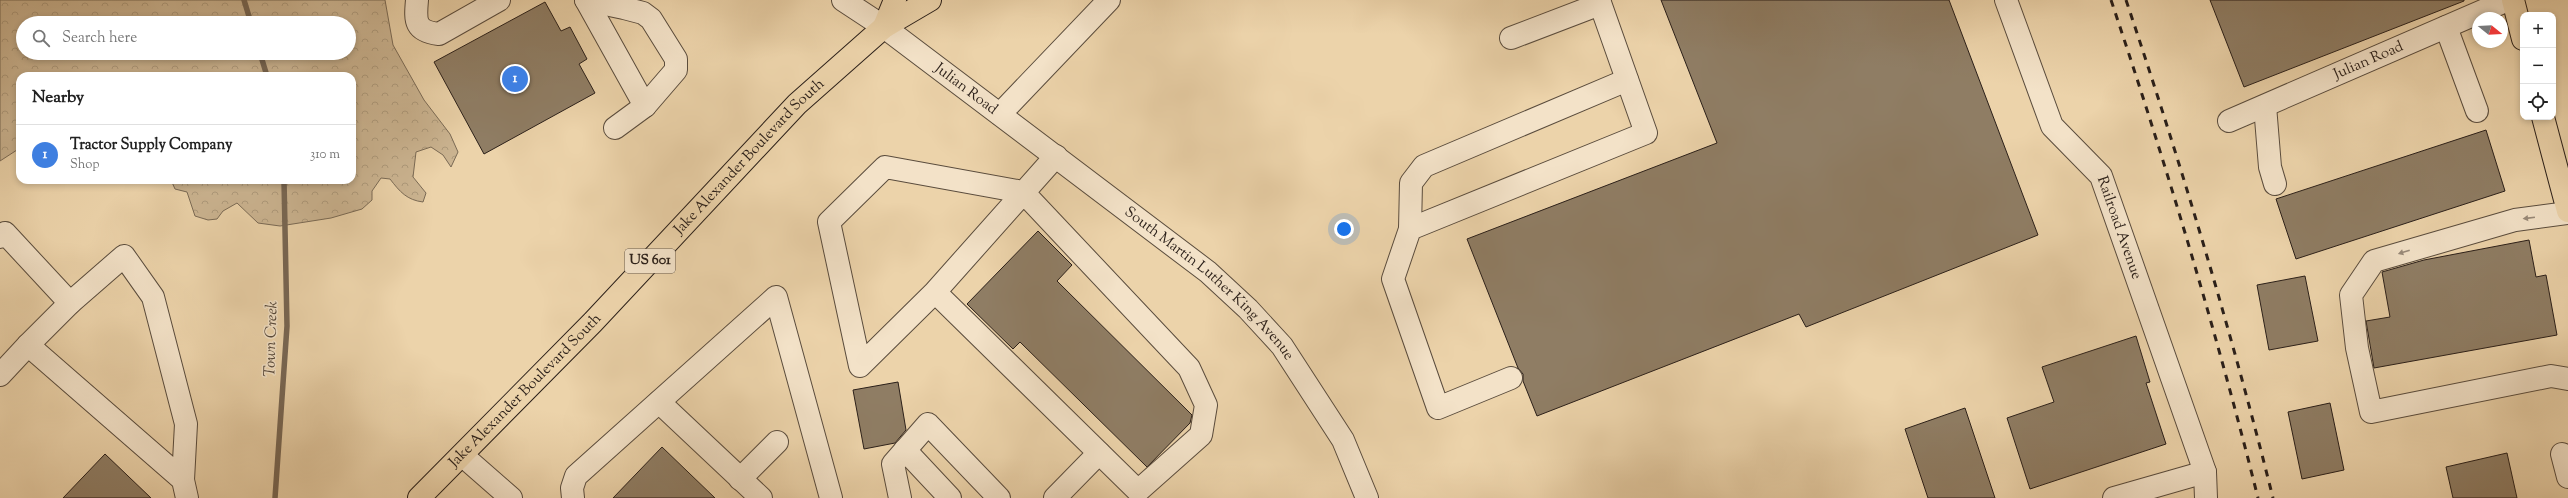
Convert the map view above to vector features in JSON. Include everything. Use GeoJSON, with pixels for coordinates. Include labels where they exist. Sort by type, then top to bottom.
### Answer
{"type":"FeatureCollection","features":[{"type":"Feature","properties":{"kind":"main road","name":"Jake Alexander Boulevard South"},"geometry":{"type":"LineString","coordinates":[[884,27],[895,0]]}},
{"type":"Feature","properties":{"kind":"main road","name":"Jake Alexander Boulevard South"},"geometry":{"type":"LineString","coordinates":[[419,498],[463,456],[609,305],[724,180],[798,104],[884,27],[930,0]]}},
{"type":"Feature","properties":{"kind":"main road"},"geometry":{"type":"LineString","coordinates":[[2513,0],[2520,27]]}},
{"type":"Feature","properties":{"kind":"main road"},"geometry":{"type":"LineString","coordinates":[[2544,120],[2561,155],[2568,212]]}},
{"type":"Feature","properties":{"kind":"street"},"geometry":{"type":"LineString","coordinates":[[417,0],[415,17],[420,28],[428,33],[439,34],[499,0]]}},
{"type":"Feature","properties":{"kind":"street"},"geometry":{"type":"LineString","coordinates":[[586,0],[645,106]]}},
{"type":"Feature","properties":{"kind":"street"},"geometry":{"type":"LineString","coordinates":[[586,0],[624,8],[643,14],[651,19],[676,59],[676,70],[645,106],[615,128]]}},
{"type":"Feature","properties":{"kind":"street","name":"Julian Road"},"geometry":{"type":"LineString","coordinates":[[843,0],[884,27],[1000,114],[1109,0]]}},
{"type":"Feature","properties":{"kind":"street","name":"Railroad Avenue"},"geometry":{"type":"LineString","coordinates":[[2006,0],[2052,126],[2101,176],[2205,472],[2206,498]]}},
{"type":"Feature","properties":{"kind":"street","name":"Julian Road"},"geometry":{"type":"LineString","coordinates":[[2229,122],[2508,0]]}},
{"type":"Feature","properties":{"kind":"street"},"geometry":{"type":"LineString","coordinates":[[1410,229],[1646,133],[1600,2],[1511,38]]}},
{"type":"Feature","properties":{"kind":"street"},"geometry":{"type":"LineString","coordinates":[[2446,27],[2477,111]]}},
{"type":"Feature","properties":{"kind":"street"},"geometry":{"type":"LineString","coordinates":[[1512,378],[1438,408],[1394,279],[1410,229],[1412,183],[1424,166],[1627,80]]}},
{"type":"Feature","properties":{"kind":"street"},"geometry":{"type":"LineString","coordinates":[[2265,106],[2270,167],[2275,184]]}},
{"type":"Feature","properties":{"kind":"street","name":"South Martin Luther King Avenue"},"geometry":{"type":"LineString","coordinates":[[1000,114],[1208,272],[1248,309],[1282,346],[1343,440],[1367,498]]}},
{"type":"Feature","properties":{"kind":"street"},"geometry":{"type":"LineString","coordinates":[[935,292],[1099,453],[1134,494],[1202,435],[1206,405],[1189,368],[1024,192],[885,167],[830,222],[860,366],[935,292],[1024,192],[1056,156]]}},
{"type":"Feature","properties":{"kind":"street"},"geometry":{"type":"LineString","coordinates":[[2568,212],[2515,220],[2374,262],[2351,295],[2357,348],[2371,412],[2552,376],[2568,379]]}},
{"type":"Feature","properties":{"kind":"street"},"geometry":{"type":"LineString","coordinates":[[0,237],[5,232],[70,303]]}},
{"type":"Feature","properties":{"kind":"street"},"geometry":{"type":"LineString","coordinates":[[0,375],[70,303],[124,256],[153,297],[186,424],[185,489]]}},
{"type":"Feature","properties":{"kind":"street"},"geometry":{"type":"LineString","coordinates":[[573,498],[572,488],[576,476],[776,297],[831,498]]}},
{"type":"Feature","properties":{"kind":"street"},"geometry":{"type":"LineString","coordinates":[[28,345],[185,489]]}},
{"type":"Feature","properties":{"kind":"street"},"geometry":{"type":"LineString","coordinates":[[659,402],[761,498]]}},
{"type":"Feature","properties":{"kind":"street"},"geometry":{"type":"LineString","coordinates":[[900,498],[893,464],[928,424],[999,498]]}},
{"type":"Feature","properties":{"kind":"street"},"geometry":{"type":"LineString","coordinates":[[740,479],[777,442]]}},
{"type":"Feature","properties":{"kind":"street"},"geometry":{"type":"LineString","coordinates":[[905,450],[950,498]]}},
{"type":"Feature","properties":{"kind":"street"},"geometry":{"type":"LineString","coordinates":[[1055,498],[1099,453]]}},
{"type":"Feature","properties":{"kind":"street"},"geometry":{"type":"LineString","coordinates":[[2562,454],[2568,477]]}},
{"type":"Feature","properties":{"kind":"street"},"geometry":{"type":"LineString","coordinates":[[463,456],[510,498]]}},
{"type":"Feature","properties":{"kind":"street"},"geometry":{"type":"LineString","coordinates":[[2114,498],[2205,472]]}},
{"type":"Feature","properties":{"kind":"green space"},"geometry":{"type":"Polygon","coordinates":[[[0,0],[385,0],[393,45],[424,100],[450,134],[458,152],[451,167],[443,155],[431,147],[416,152],[413,177],[426,193],[423,202],[404,195],[390,179],[381,178],[372,191],[372,200],[362,209],[331,218],[280,226],[258,223],[237,203],[223,211],[217,219],[208,220],[195,216],[187,192],[175,189],[173,184],[356,184],[356,72],[16,72],[16,151],[0,161],[0,0]]]}},
{"type":"Feature","properties":{"kind":"building"},"geometry":{"type":"Polygon","coordinates":[[[1661,0],[1949,0],[2038,235],[1806,327],[1799,314],[1537,416],[1523,381],[1523,374],[1518,368],[1467,239],[1717,143],[1661,0]]]}},
{"type":"Feature","properties":{"kind":"building"},"geometry":{"type":"Polygon","coordinates":[[[2210,0],[2464,0],[2464,1],[2244,87],[2210,0]]]}},
{"type":"Feature","properties":{"kind":"building"},"geometry":{"type":"Polygon","coordinates":[[[545,2],[561,31],[570,27],[587,59],[579,64],[595,93],[484,154],[434,62],[545,2]]]}},
{"type":"Feature","properties":{"kind":"building"},"geometry":{"type":"Polygon","coordinates":[[[2486,130],[2505,191],[2296,259],[2276,199],[2486,130]]]}},
{"type":"Feature","properties":{"kind":"building"},"geometry":{"type":"Polygon","coordinates":[[[1038,231],[1072,265],[1057,281],[1192,415],[1190,423],[1147,467],[1020,342],[1013,349],[967,304],[1038,231]]]}},
{"type":"Feature","properties":{"kind":"building"},"geometry":{"type":"Polygon","coordinates":[[[2529,240],[2536,277],[2546,275],[2557,335],[2374,368],[2366,321],[2390,317],[2382,272],[2424,260],[2529,240]]]}},
{"type":"Feature","properties":{"kind":"building"},"geometry":{"type":"Polygon","coordinates":[[[2305,276],[2318,341],[2269,350],[2257,285],[2305,276]]]}},
{"type":"Feature","properties":{"kind":"building"},"geometry":{"type":"Polygon","coordinates":[[[2136,336],[2150,382],[2146,383],[2166,444],[2030,489],[2007,418],[2054,402],[2042,367],[2136,336]]]}},
{"type":"Feature","properties":{"kind":"building"},"geometry":{"type":"Polygon","coordinates":[[[898,382],[906,430],[895,443],[864,449],[853,390],[898,382]]]}},
{"type":"Feature","properties":{"kind":"building"},"geometry":{"type":"Polygon","coordinates":[[[2330,403],[2344,470],[2302,479],[2288,412],[2330,403]]]}},
{"type":"Feature","properties":{"kind":"building"},"geometry":{"type":"Polygon","coordinates":[[[1965,408],[1995,498],[1928,498],[1905,429],[1965,408]]]}},
{"type":"Feature","properties":{"kind":"building"},"geometry":{"type":"Polygon","coordinates":[[[662,447],[715,498],[613,498],[662,447]]]}},
{"type":"Feature","properties":{"kind":"building"},"geometry":{"type":"Polygon","coordinates":[[[2507,453],[2517,498],[2453,498],[2446,467],[2507,453]]]}},
{"type":"Feature","properties":{"kind":"building"},"geometry":{"type":"Polygon","coordinates":[[[105,454],[151,498],[63,498],[105,454]]]}},
{"type":"Feature","properties":{"kind":"waterway","name":"Town Creek"},"geometry":{"type":"LineString","coordinates":[[244,0],[249,16]]}},
{"type":"Feature","properties":{"kind":"waterway","name":"Town Creek"},"geometry":{"type":"LineString","coordinates":[[262,60],[266,72]]}},
{"type":"Feature","properties":{"kind":"waterway","name":"Town Creek"},"geometry":{"type":"LineString","coordinates":[[275,498],[287,326],[284,184]]}},
{"type":"Feature","properties":{"kind":"railway"},"geometry":{"type":"LineString","coordinates":[[2111,0],[2171,185],[2208,310],[2258,498]]}},
{"type":"Feature","properties":{"kind":"railway"},"geometry":{"type":"LineString","coordinates":[[2126,0],[2186,185],[2223,310],[2273,498]]}},
{"type":"Feature","properties":{"kind":"place","name":"Tractor Supply Company"},"geometry":{"type":"Point","coordinates":[515,79]}}]}
